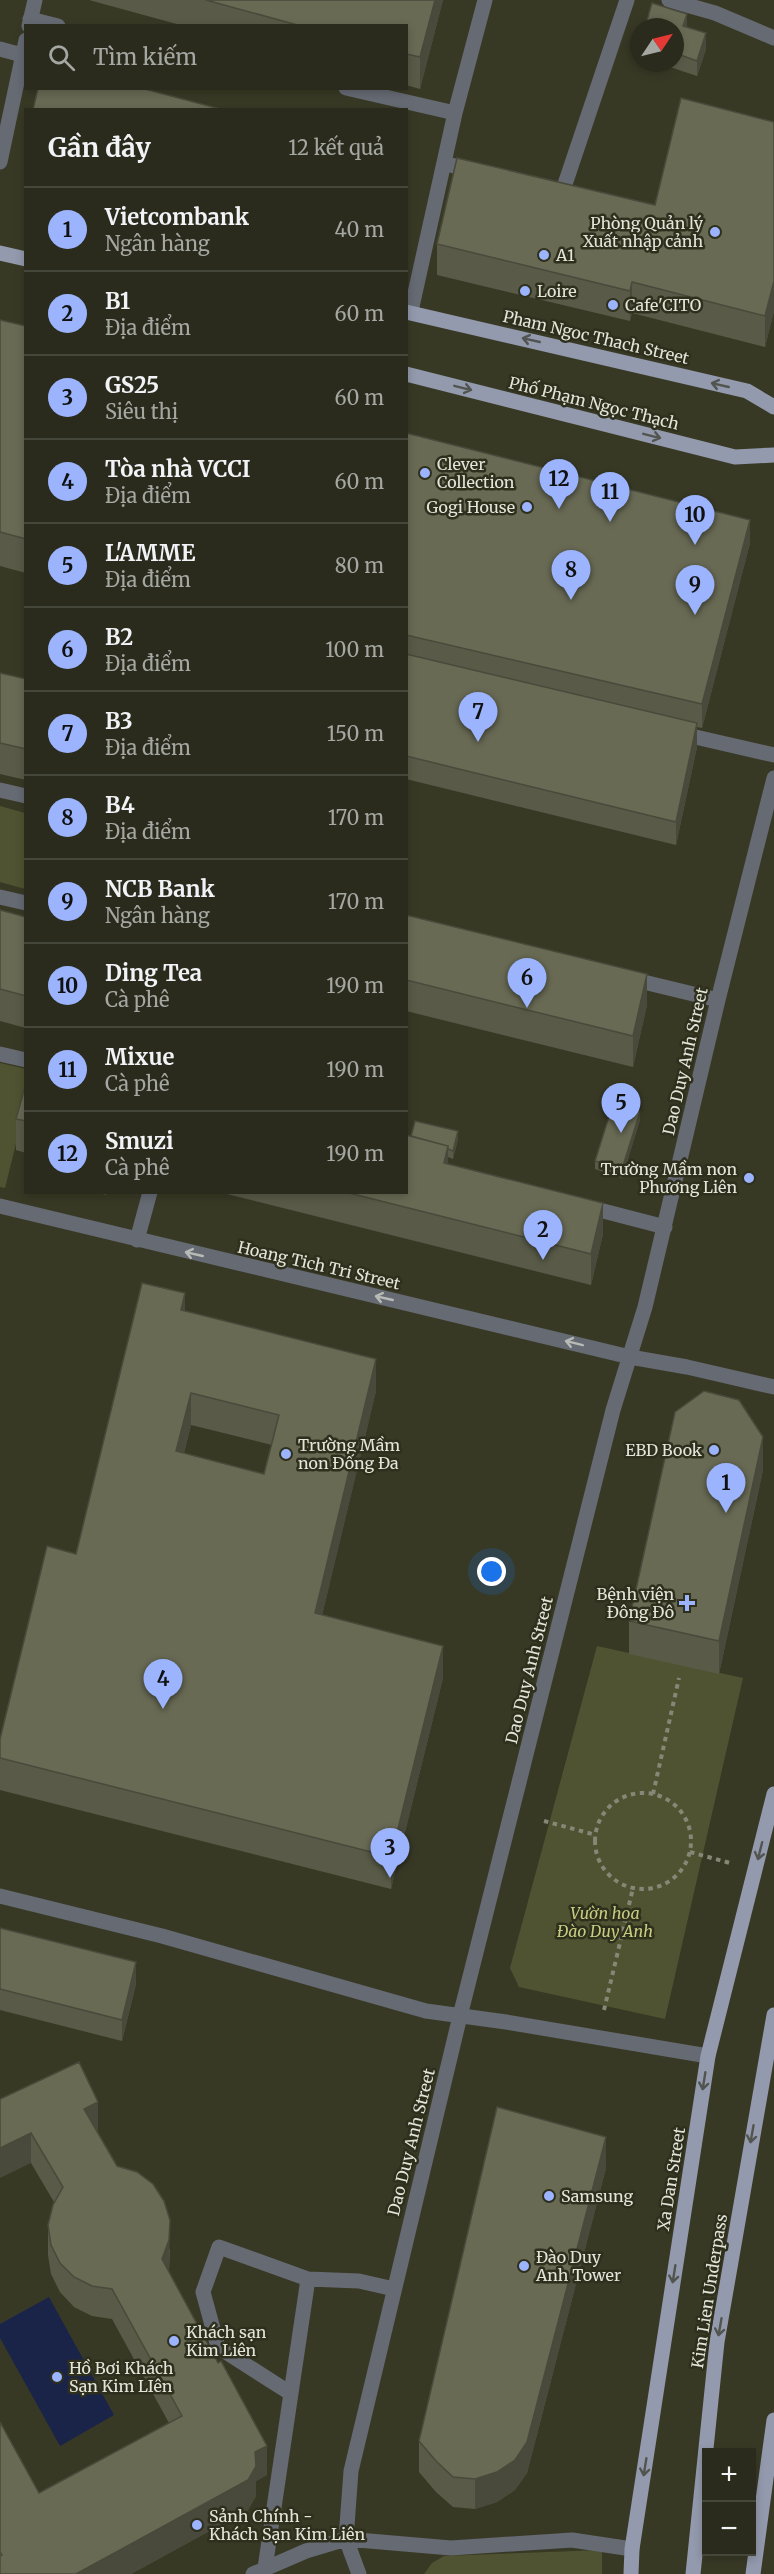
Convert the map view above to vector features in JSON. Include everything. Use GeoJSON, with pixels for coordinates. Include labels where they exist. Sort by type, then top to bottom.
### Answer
{"type":"FeatureCollection","features":[{"type":"Feature","properties":{"kind":"main road"},"geometry":{"type":"LineString","coordinates":[[0,253],[24,259]]}},
{"type":"Feature","properties":{"kind":"main road","name":"Pham Ngoc Thach Street"},"geometry":{"type":"LineString","coordinates":[[409,312],[747,391],[774,407]]}},
{"type":"Feature","properties":{"kind":"main road","name":"Phố Phạm Ngọc Thạch"},"geometry":{"type":"LineString","coordinates":[[408,375],[735,457],[774,455]]}},
{"type":"Feature","properties":{"kind":"main road","name":"Xa Dan Street"},"geometry":{"type":"LineString","coordinates":[[631,2574],[632,2549],[708,2056],[774,1794]]}},
{"type":"Feature","properties":{"kind":"main road","name":"Kim Lien Underpass"},"geometry":{"type":"LineString","coordinates":[[693,2574],[717,2342],[774,2015]]}},
{"type":"Feature","properties":{"kind":"main road"},"geometry":{"type":"LineString","coordinates":[[753,2574],[774,2420]]}},
{"type":"Feature","properties":{"kind":"street"},"geometry":{"type":"LineString","coordinates":[[30,22],[35,0]]}},
{"type":"Feature","properties":{"kind":"street"},"geometry":{"type":"LineString","coordinates":[[409,312],[455,112],[485,0]]}},
{"type":"Feature","properties":{"kind":"street"},"geometry":{"type":"LineString","coordinates":[[540,190],[561,196],[627,0]]}},
{"type":"Feature","properties":{"kind":"street"},"geometry":{"type":"LineString","coordinates":[[669,0],[715,13],[774,38]]}},
{"type":"Feature","properties":{"kind":"street"},"geometry":{"type":"LineString","coordinates":[[0,162],[24,48]]}},
{"type":"Feature","properties":{"kind":"street"},"geometry":{"type":"LineString","coordinates":[[0,50],[22,55]]}},
{"type":"Feature","properties":{"kind":"street"},"geometry":{"type":"LineString","coordinates":[[355,90],[455,112]]}},
{"type":"Feature","properties":{"kind":"street"},"geometry":{"type":"LineString","coordinates":[[444,163],[487,175]]}},
{"type":"Feature","properties":{"kind":"street"},"geometry":{"type":"LineString","coordinates":[[667,730],[774,755]]}},
{"type":"Feature","properties":{"kind":"street","name":"Dao Duy Anh Street"},"geometry":{"type":"LineString","coordinates":[[359,2574],[346,2539],[351,2471],[460,2016],[613,1410],[630,1357],[665,1227],[718,1000],[774,778]]}},
{"type":"Feature","properties":{"kind":"street"},"geometry":{"type":"LineString","coordinates":[[0,790],[24,796]]}},
{"type":"Feature","properties":{"kind":"street"},"geometry":{"type":"LineString","coordinates":[[0,897],[24,903]]}},
{"type":"Feature","properties":{"kind":"street"},"geometry":{"type":"LineString","coordinates":[[611,974],[718,1000]]}},
{"type":"Feature","properties":{"kind":"street"},"geometry":{"type":"LineString","coordinates":[[0,1054],[24,1060]]}},
{"type":"Feature","properties":{"kind":"street"},"geometry":{"type":"LineString","coordinates":[[137,1240],[149,1194]]}},
{"type":"Feature","properties":{"kind":"street"},"geometry":{"type":"LineString","coordinates":[[568,1201],[665,1227]]}},
{"type":"Feature","properties":{"kind":"street","name":"Hoang Tich Tri Street"},"geometry":{"type":"LineString","coordinates":[[0,1206],[630,1357],[687,1366],[774,1387]]}},
{"type":"Feature","properties":{"kind":"street"},"geometry":{"type":"LineString","coordinates":[[0,1896],[162,1936],[426,2011],[708,2056]]}},
{"type":"Feature","properties":{"kind":"street"},"geometry":{"type":"LineString","coordinates":[[290,2393],[218,2347],[203,2292],[219,2247],[308,2278],[359,2281],[394,2289]]}},
{"type":"Feature","properties":{"kind":"street"},"geometry":{"type":"LineString","coordinates":[[259,2571],[308,2278]]}},
{"type":"Feature","properties":{"kind":"street"},"geometry":{"type":"LineString","coordinates":[[259,2571],[306,2551],[346,2539],[451,2548],[572,2540],[632,2549]]}},
{"type":"Feature","properties":{"kind":"path"},"geometry":{"type":"LineString","coordinates":[[652,1794],[679,1678]]}},
{"type":"Feature","properties":{"kind":"path"},"geometry":{"type":"LineString","coordinates":[[644,1792],[652,1794],[674,1803],[684,1816],[690,1831],[690,1852],[677,1876],[664,1885],[649,1889],[633,1888],[618,1882],[606,1871],[598,1858],[595,1843],[597,1827],[604,1813],[615,1802],[629,1794],[644,1792]]}},
{"type":"Feature","properties":{"kind":"path"},"geometry":{"type":"LineString","coordinates":[[544,1821],[596,1835]]}},
{"type":"Feature","properties":{"kind":"path"},"geometry":{"type":"LineString","coordinates":[[690,1852],[733,1864]]}},
{"type":"Feature","properties":{"kind":"path"},"geometry":{"type":"LineString","coordinates":[[604,2010],[633,1888]]}},
{"type":"Feature","properties":{"kind":"green space"},"geometry":{"type":"Polygon","coordinates":[[[0,806],[24,813],[24,889],[0,882],[0,806]]]}},
{"type":"Feature","properties":{"kind":"green space"},"geometry":{"type":"Polygon","coordinates":[[[0,1063],[24,1069],[24,1111],[5,1188],[0,1187],[0,1063]]]}},
{"type":"Feature","properties":{"kind":"green space","name":"Vườn hoa Đào Duy Anh"},"geometry":{"type":"Polygon","coordinates":[[[597,1646],[743,1678],[665,2019],[519,1987],[510,1968],[597,1646]]]}},
{"type":"Feature","properties":{"kind":"green space"},"geometry":{"type":"Polygon","coordinates":[[[602,2550],[602,2574],[424,2574],[432,2563],[444,2556],[602,2550]]]}},
{"type":"Feature","properties":{"kind":"water","name":"Hồ Bơi Khách Sạn Kim LIên"},"geometry":{"type":"Polygon","coordinates":[[[49,2297],[114,2415],[60,2446],[0,2338],[0,2324],[49,2297]]]}},
{"type":"Feature","properties":{"kind":"building"},"geometry":{"type":"Polygon","coordinates":[[[206,0],[435,0],[420,57],[408,54],[408,24],[294,24],[206,0]]]}},
{"type":"Feature","properties":{"kind":"building"},"geometry":{"type":"Polygon","coordinates":[[[652,3],[687,14],[684,23],[684,18],[648,18],[652,3]]]}},
{"type":"Feature","properties":{"kind":"building"},"geometry":{"type":"Polygon","coordinates":[[[684,26],[706,33],[697,61],[684,56],[684,26]]]}},
{"type":"Feature","properties":{"kind":"building"},"geometry":{"type":"Polygon","coordinates":[[[38,90],[149,90],[216,108],[33,108],[38,90]]]}},
{"type":"Feature","properties":{"kind":"building"},"geometry":{"type":"Polygon","coordinates":[[[681,98],[774,122],[774,281],[765,316],[632,282],[630,291],[437,244],[457,158],[655,205],[681,98]]]}},
{"type":"Feature","properties":{"kind":"building"},"geometry":{"type":"Polygon","coordinates":[[[0,320],[24,326],[24,538],[0,532],[0,320]]]}},
{"type":"Feature","properties":{"kind":"building"},"geometry":{"type":"Polygon","coordinates":[[[408,434],[750,520],[702,704],[408,635],[408,434]]]}},
{"type":"Feature","properties":{"kind":"building"},"geometry":{"type":"Polygon","coordinates":[[[408,654],[697,723],[676,822],[408,756],[408,654]]]}},
{"type":"Feature","properties":{"kind":"building"},"geometry":{"type":"Polygon","coordinates":[[[0,673],[24,679],[24,749],[0,743],[0,673]]]}},
{"type":"Feature","properties":{"kind":"building"},"geometry":{"type":"Polygon","coordinates":[[[0,910],[24,916],[24,995],[0,989],[0,910]]]}},
{"type":"Feature","properties":{"kind":"building"},"geometry":{"type":"Polygon","coordinates":[[[408,915],[647,974],[633,1036],[408,980],[408,915]]]}},
{"type":"Feature","properties":{"kind":"building"},"geometry":{"type":"Polygon","coordinates":[[[24,1090],[24,1121],[16,1119],[24,1090]]]}},
{"type":"Feature","properties":{"kind":"building"},"geometry":{"type":"Polygon","coordinates":[[[613,1104],[640,1112],[622,1169],[595,1161],[613,1104]]]}},
{"type":"Feature","properties":{"kind":"building"},"geometry":{"type":"Polygon","coordinates":[[[415,1121],[458,1131],[453,1151],[448,1149],[448,1146],[411,1136],[415,1121]]]}},
{"type":"Feature","properties":{"kind":"building"},"geometry":{"type":"Polygon","coordinates":[[[408,1136],[448,1146],[444,1163],[603,1203],[591,1254],[353,1194],[408,1194],[408,1136]]]}},
{"type":"Feature","properties":{"kind":"building"},"geometry":{"type":"Polygon","coordinates":[[[142,1283],[185,1293],[181,1310],[376,1359],[315,1613],[443,1646],[391,1857],[0,1758],[0,1739],[47,1546],[76,1554],[142,1283]],[[191,1393],[176,1451],[264,1474],[279,1415],[191,1393]]]}},
{"type":"Feature","properties":{"kind":"building"},"geometry":{"type":"Polygon","coordinates":[[[704,1391],[739,1400],[763,1437],[719,1641],[629,1621],[675,1412],[704,1391]]]}},
{"type":"Feature","properties":{"kind":"building"},"geometry":{"type":"Polygon","coordinates":[[[0,1928],[136,1962],[122,2020],[0,1989],[0,1928]]]}},
{"type":"Feature","properties":{"kind":"building"},"geometry":{"type":"Polygon","coordinates":[[[79,2062],[98,2102],[84,2109],[117,2166],[137,2172],[153,2184],[164,2201],[170,2220],[169,2240],[162,2259],[218,2363],[221,2361],[267,2446],[255,2452],[256,2466],[248,2480],[76,2574],[0,2574],[0,2556],[2,2555],[0,2552],[0,2422],[39,2493],[182,2416],[112,2289],[92,2286],[74,2277],[60,2263],[51,2245],[48,2225],[53,2205],[63,2187],[31,2133],[0,2148],[0,2099],[79,2062]]]}},
{"type":"Feature","properties":{"kind":"building","name":"Đào Duy Anh Tower"},"geometry":{"type":"Polygon","coordinates":[[[497,2107],[606,2137],[527,2442],[515,2460],[497,2472],[475,2479],[453,2477],[419,2441],[497,2107]]]}},
{"type":"Feature","properties":{"kind":"place","name":"Phòng Quản lý Xuất nhập cảnh"},"geometry":{"type":"Point","coordinates":[715,232]}},
{"type":"Feature","properties":{"kind":"place","name":"A1"},"geometry":{"type":"Point","coordinates":[544,255]}},
{"type":"Feature","properties":{"kind":"place","name":"Loire"},"geometry":{"type":"Point","coordinates":[525,291]}},
{"type":"Feature","properties":{"kind":"place","name":"Cafe'CITO"},"geometry":{"type":"Point","coordinates":[613,305]}},
{"type":"Feature","properties":{"kind":"place","name":"Clever Collection"},"geometry":{"type":"Point","coordinates":[425,473]}},
{"type":"Feature","properties":{"kind":"place","name":"Gogi House"},"geometry":{"type":"Point","coordinates":[527,507]}},
{"type":"Feature","properties":{"kind":"place","name":"Smuzi"},"geometry":{"type":"Point","coordinates":[559,509]}},
{"type":"Feature","properties":{"kind":"place","name":"Mixue"},"geometry":{"type":"Point","coordinates":[610,522]}},
{"type":"Feature","properties":{"kind":"place","name":"Ding Tea"},"geometry":{"type":"Point","coordinates":[695,545]}},
{"type":"Feature","properties":{"kind":"place","name":"B4"},"geometry":{"type":"Point","coordinates":[571,600]}},
{"type":"Feature","properties":{"kind":"place","name":"NCB Bank"},"geometry":{"type":"Point","coordinates":[695,615]}},
{"type":"Feature","properties":{"kind":"place","name":"B3"},"geometry":{"type":"Point","coordinates":[478,742]}},
{"type":"Feature","properties":{"kind":"place","name":"B2"},"geometry":{"type":"Point","coordinates":[527,1008]}},
{"type":"Feature","properties":{"kind":"place","name":"L'AMME"},"geometry":{"type":"Point","coordinates":[621,1133]}},
{"type":"Feature","properties":{"kind":"place","name":"Trường Mầm non Phương Liên"},"geometry":{"type":"Point","coordinates":[749,1178]}},
{"type":"Feature","properties":{"kind":"place","name":"B1"},"geometry":{"type":"Point","coordinates":[543,1260]}},
{"type":"Feature","properties":{"kind":"place","name":"EBD Book"},"geometry":{"type":"Point","coordinates":[714,1450]}},
{"type":"Feature","properties":{"kind":"place","name":"Trường Mầm non Đống Đa"},"geometry":{"type":"Point","coordinates":[286,1454]}},
{"type":"Feature","properties":{"kind":"place","name":"Vietcombank"},"geometry":{"type":"Point","coordinates":[726,1513]}},
{"type":"Feature","properties":{"kind":"place","name":"Bệnh viện Đông Đô"},"geometry":{"type":"Point","coordinates":[687,1603]}},
{"type":"Feature","properties":{"kind":"place","name":"Tòa nhà VCCI"},"geometry":{"type":"Point","coordinates":[163,1709]}},
{"type":"Feature","properties":{"kind":"place","name":"GS25"},"geometry":{"type":"Point","coordinates":[390,1878]}},
{"type":"Feature","properties":{"kind":"place","name":"Samsung"},"geometry":{"type":"Point","coordinates":[549,2196]}},
{"type":"Feature","properties":{"kind":"place","name":"Đào Duy Anh Tower"},"geometry":{"type":"Point","coordinates":[524,2266]}},
{"type":"Feature","properties":{"kind":"place","name":"Khách sạn Kim Liên"},"geometry":{"type":"Point","coordinates":[174,2341]}},
{"type":"Feature","properties":{"kind":"place","name":"Hồ Bơi Khách Sạn Kim LIên"},"geometry":{"type":"Point","coordinates":[57,2377]}},
{"type":"Feature","properties":{"kind":"place","name":"Sảnh Chính - Khách Sạn Kim Liên"},"geometry":{"type":"Point","coordinates":[197,2525]}}]}
